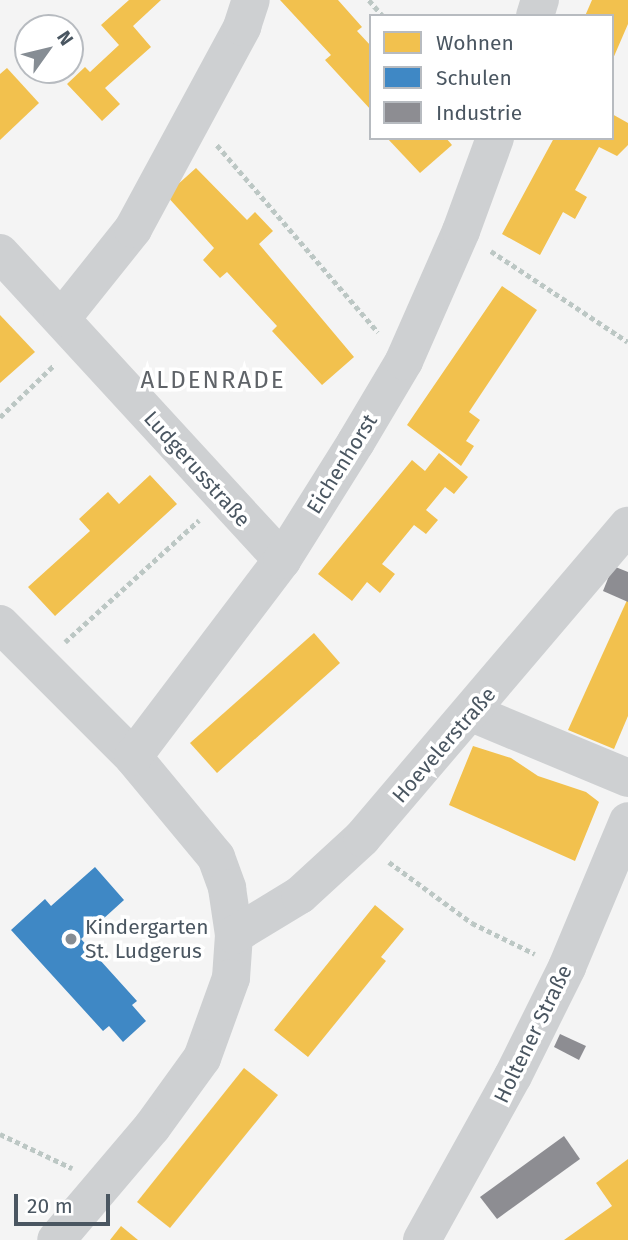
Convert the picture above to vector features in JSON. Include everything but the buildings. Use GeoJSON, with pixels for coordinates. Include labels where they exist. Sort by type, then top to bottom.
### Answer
{"type":"FeatureCollection","features":[{"type":"Feature","properties":{"kind":"street"},"geometry":{"type":"LineString","coordinates":[[71,329],[133,229],[191,115],[242,27],[251,0]]}},
{"type":"Feature","properties":{"kind":"street","name":"Eichenhorst"},"geometry":{"type":"LineString","coordinates":[[133,757],[282,560],[404,361],[461,231],[494,140]]}},
{"type":"Feature","properties":{"kind":"street","name":"Ludgerusstraße"},"geometry":{"type":"LineString","coordinates":[[0,253],[223,499],[282,560]]}},
{"type":"Feature","properties":{"kind":"street","name":"Hoevelerstraße"},"geometry":{"type":"LineString","coordinates":[[234,935],[300,895],[362,838],[625,537]]}},
{"type":"Feature","properties":{"kind":"street"},"geometry":{"type":"LineString","coordinates":[[2,631],[133,757],[216,857],[227,888],[234,935],[231,978],[202,1058],[56,1240]]}},
{"type":"Feature","properties":{"kind":"street"},"geometry":{"type":"LineString","coordinates":[[472,713],[628,778]]}},
{"type":"Feature","properties":{"kind":"street","name":"Holtener Straße"},"geometry":{"type":"LineString","coordinates":[[422,1240],[513,1076],[567,967],[628,821]]}},
{"type":"Feature","properties":{"kind":"path"},"geometry":{"type":"LineString","coordinates":[[369,0],[381,14]]}},
{"type":"Feature","properties":{"kind":"path"},"geometry":{"type":"LineString","coordinates":[[191,115],[404,361]]}},
{"type":"Feature","properties":{"kind":"path"},"geometry":{"type":"LineString","coordinates":[[461,231],[628,342]]}},
{"type":"Feature","properties":{"kind":"path"},"geometry":{"type":"LineString","coordinates":[[0,417],[71,329]]}},
{"type":"Feature","properties":{"kind":"path"},"geometry":{"type":"LineString","coordinates":[[39,666],[223,499]]}},
{"type":"Feature","properties":{"kind":"path"},"geometry":{"type":"LineString","coordinates":[[362,838],[472,923],[567,967]]}},
{"type":"Feature","properties":{"kind":"path"},"geometry":{"type":"LineString","coordinates":[[0,1142],[1,1135],[106,1181]]}},
{"type":"Feature","properties":{"kind":"place","name":"Kindergarten St. Ludgerus"},"geometry":{"type":"Point","coordinates":[71,939]}},
{"type":"Feature","properties":{"kind":"district","name":"ALDENRADE"},"geometry":{"type":"Point","coordinates":[213,381]}}]}
